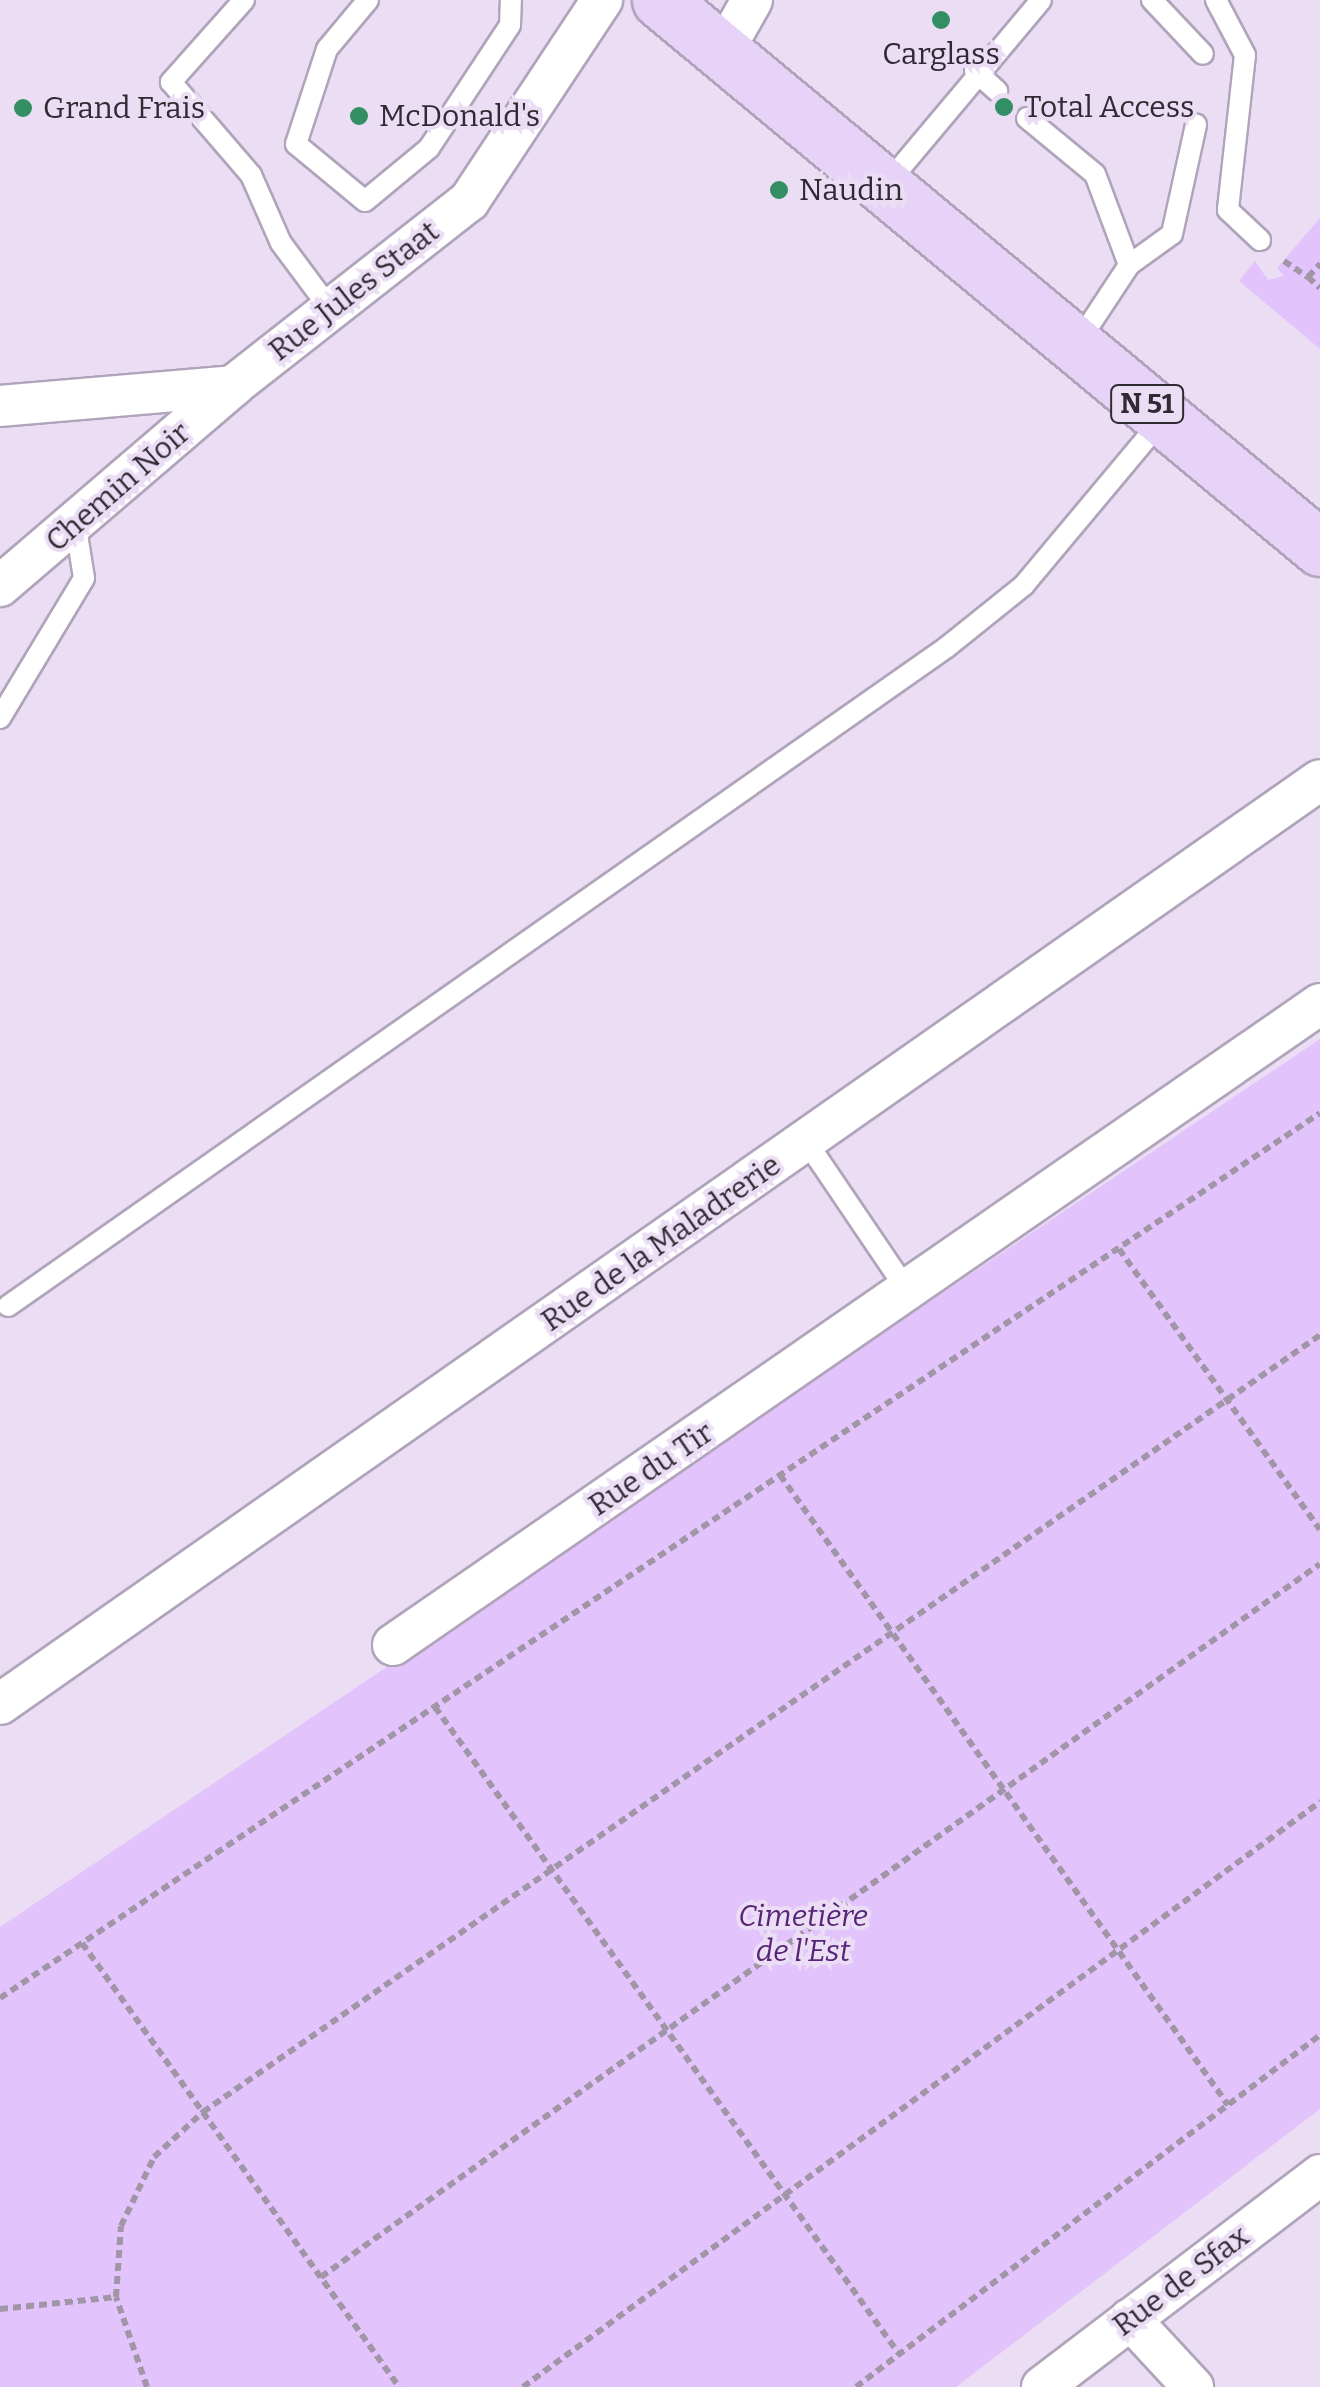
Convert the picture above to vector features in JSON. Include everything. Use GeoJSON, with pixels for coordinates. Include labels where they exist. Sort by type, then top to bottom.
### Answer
{"type":"FeatureCollection","features":[{"type":"Feature","properties":{"kind":"main road","name":"N 51"},"geometry":{"type":"LineString","coordinates":[[664,1],[1320,548]]}},
{"type":"Feature","properties":{"kind":"street","name":"Rue Jules Staat"},"geometry":{"type":"LineString","coordinates":[[233,386],[469,201],[602,0]]}},
{"type":"Feature","properties":{"kind":"street"},"geometry":{"type":"LineString","coordinates":[[736,64],[725,48],[752,0]]}},
{"type":"Feature","properties":{"kind":"street"},"geometry":{"type":"LineString","coordinates":[[0,406],[233,386]]}},
{"type":"Feature","properties":{"kind":"street","name":"Chemin Noir"},"geometry":{"type":"LineString","coordinates":[[0,586],[76,528],[233,386]]}},
{"type":"Feature","properties":{"kind":"street","name":"Rue de la Maladrerie"},"geometry":{"type":"LineString","coordinates":[[0,1704],[1320,780]]}},
{"type":"Feature","properties":{"kind":"street","name":"Rue du Tir"},"geometry":{"type":"LineString","coordinates":[[393,1644],[909,1294],[1320,1004]]}},
{"type":"Feature","properties":{"kind":"street","name":"Rue de Sfax"},"geometry":{"type":"LineString","coordinates":[[1042,2387],[1320,2175]]}},
{"type":"Feature","properties":{"kind":"street"},"geometry":{"type":"LineString","coordinates":[[1130,2320],[1193,2387]]}},
{"type":"Feature","properties":{"kind":"lane"},"geometry":{"type":"LineString","coordinates":[[244,0],[171,82],[251,175],[282,242],[331,310]]}},
{"type":"Feature","properties":{"kind":"lane"},"geometry":{"type":"LineString","coordinates":[[368,0],[327,49],[296,144],[365,201],[430,148],[510,25],[511,0]]}},
{"type":"Feature","properties":{"kind":"lane"},"geometry":{"type":"LineString","coordinates":[[884,187],[975,72],[1040,0]]}},
{"type":"Feature","properties":{"kind":"lane"},"geometry":{"type":"LineString","coordinates":[[1152,0],[1203,54]]}},
{"type":"Feature","properties":{"kind":"lane"},"geometry":{"type":"LineString","coordinates":[[1216,0],[1245,56],[1228,210],[1260,240]]}},
{"type":"Feature","properties":{"kind":"lane"},"geometry":{"type":"LineString","coordinates":[[975,72],[997,91]]}},
{"type":"Feature","properties":{"kind":"lane"},"geometry":{"type":"LineString","coordinates":[[1027,118],[1095,174],[1129,264]]}},
{"type":"Feature","properties":{"kind":"lane"},"geometry":{"type":"LineString","coordinates":[[1076,346],[1129,264],[1172,234],[1196,125]]}},
{"type":"Feature","properties":{"kind":"lane"},"geometry":{"type":"LineString","coordinates":[[8,1306],[947,647],[1024,586],[1164,418]]}},
{"type":"Feature","properties":{"kind":"lane"},"geometry":{"type":"LineString","coordinates":[[0,718],[84,578],[76,528]]}},
{"type":"Feature","properties":{"kind":"lane"},"geometry":{"type":"LineString","coordinates":[[806,1142],[909,1294]]}},
{"type":"Feature","properties":{"kind":"path"},"geometry":{"type":"LineString","coordinates":[[1284,261],[1320,288]]}},
{"type":"Feature","properties":{"kind":"path"},"geometry":{"type":"LineString","coordinates":[[1308,277],[1320,264]]}},
{"type":"Feature","properties":{"kind":"path"},"geometry":{"type":"LineString","coordinates":[[0,1998],[1320,1114]]}},
{"type":"Feature","properties":{"kind":"path"},"geometry":{"type":"LineString","coordinates":[[1119,1248],[1320,1530]]}},
{"type":"Feature","properties":{"kind":"path"},"geometry":{"type":"LineString","coordinates":[[146,2387],[116,2297],[121,2226],[154,2157],[202,2112],[1320,1335]]}},
{"type":"Feature","properties":{"kind":"path"},"geometry":{"type":"LineString","coordinates":[[780,1475],[1228,2105]]}},
{"type":"Feature","properties":{"kind":"path"},"geometry":{"type":"LineString","coordinates":[[321,2276],[1320,1564]]}},
{"type":"Feature","properties":{"kind":"path"},"geometry":{"type":"LineString","coordinates":[[435,1706],[899,2354]]}},
{"type":"Feature","properties":{"kind":"path"},"geometry":{"type":"LineString","coordinates":[[523,2387],[1320,1802]]}},
{"type":"Feature","properties":{"kind":"path"},"geometry":{"type":"LineString","coordinates":[[82,1944],[399,2387]]}},
{"type":"Feature","properties":{"kind":"path"},"geometry":{"type":"LineString","coordinates":[[856,2387],[1320,2036]]}},
{"type":"Feature","properties":{"kind":"path"},"geometry":{"type":"LineString","coordinates":[[0,2309],[116,2297]]}},
{"type":"Feature","properties":{"kind":"green space"},"geometry":{"type":"Polygon","coordinates":[[[1320,218],[1320,349],[1239,281],[1255,261],[1268,280],[1284,276],[1277,268],[1320,218]]]}},
{"type":"Feature","properties":{"kind":"green space","name":"Cimetière de l'Est"},"geometry":{"type":"Polygon","coordinates":[[[1320,1039],[1320,2109],[956,2387],[0,2387],[0,1927],[1320,1039]]]}},
{"type":"Feature","properties":{"kind":"place","name":"Carglass"},"geometry":{"type":"Point","coordinates":[941,20]}},
{"type":"Feature","properties":{"kind":"place","name":"Total Access"},"geometry":{"type":"Point","coordinates":[1004,107]}},
{"type":"Feature","properties":{"kind":"place","name":"Grand Frais"},"geometry":{"type":"Point","coordinates":[23,108]}},
{"type":"Feature","properties":{"kind":"place","name":"McDonald's"},"geometry":{"type":"Point","coordinates":[359,116]}},
{"type":"Feature","properties":{"kind":"place","name":"Naudin"},"geometry":{"type":"Point","coordinates":[779,190]}}]}
